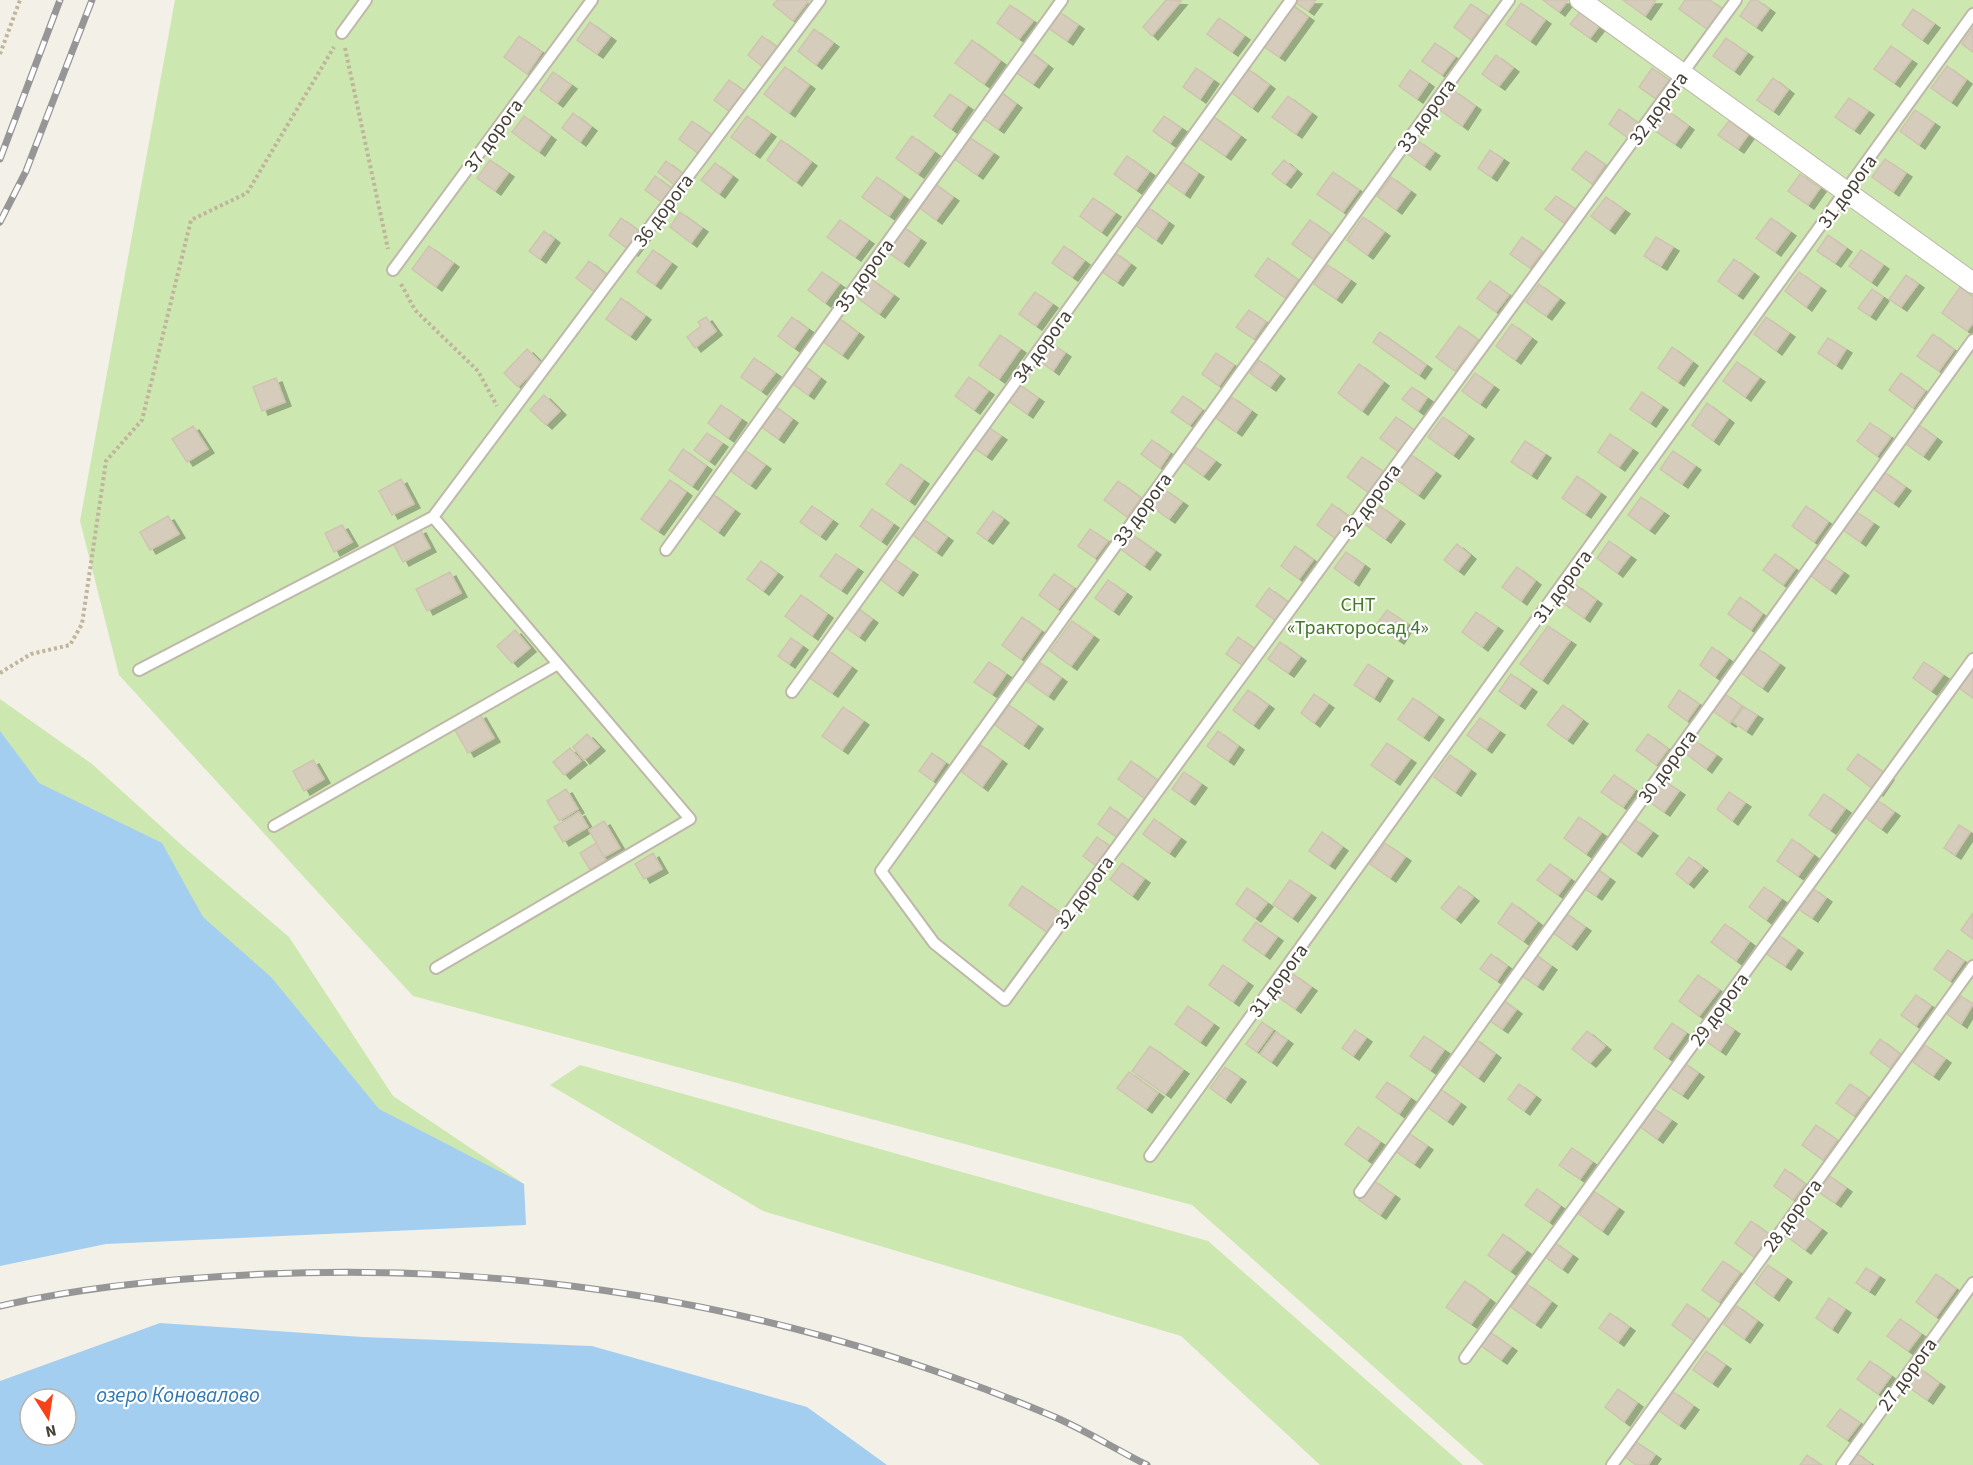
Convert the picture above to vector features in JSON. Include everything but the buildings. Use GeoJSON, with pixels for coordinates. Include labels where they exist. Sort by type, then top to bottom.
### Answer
{"type":"FeatureCollection","features":[{"type":"Feature","properties":{"kind":"street"},"geometry":{"type":"LineString","coordinates":[[1580,0],[1973,283]]}},
{"type":"Feature","properties":{"kind":"lane"},"geometry":{"type":"LineString","coordinates":[[342,33],[366,0]]}},
{"type":"Feature","properties":{"kind":"lane","name":"37 дорога"},"geometry":{"type":"LineString","coordinates":[[393,270],[592,0]]}},
{"type":"Feature","properties":{"kind":"lane","name":"36 дорога"},"geometry":{"type":"LineString","coordinates":[[433,517],[820,0]]}},
{"type":"Feature","properties":{"kind":"lane","name":"35 дорога"},"geometry":{"type":"LineString","coordinates":[[666,550],[1062,0]]}},
{"type":"Feature","properties":{"kind":"lane","name":"34 дорога"},"geometry":{"type":"LineString","coordinates":[[792,692],[1292,0]]}},
{"type":"Feature","properties":{"kind":"lane","name":"33 дорога"},"geometry":{"type":"LineString","coordinates":[[1005,1000],[934,943],[881,871],[1509,0]]}},
{"type":"Feature","properties":{"kind":"lane","name":"32 дорога"},"geometry":{"type":"LineString","coordinates":[[1005,1000],[1736,0]]}},
{"type":"Feature","properties":{"kind":"lane","name":"31 дорога"},"geometry":{"type":"LineString","coordinates":[[1150,1156],[1847,192],[1973,14]]}},
{"type":"Feature","properties":{"kind":"lane","name":"30 дорога"},"geometry":{"type":"LineString","coordinates":[[1360,1192],[1973,340]]}},
{"type":"Feature","properties":{"kind":"lane"},"geometry":{"type":"LineString","coordinates":[[139,670],[433,517],[690,819],[436,968]]}},
{"type":"Feature","properties":{"kind":"lane","name":"29 дорога"},"geometry":{"type":"LineString","coordinates":[[1465,1358],[1973,659]]}},
{"type":"Feature","properties":{"kind":"lane"},"geometry":{"type":"LineString","coordinates":[[274,826],[558,664]]}},
{"type":"Feature","properties":{"kind":"lane","name":"28 дорога"},"geometry":{"type":"LineString","coordinates":[[1612,1465],[1973,966]]}},
{"type":"Feature","properties":{"kind":"lane","name":"27 дорога"},"geometry":{"type":"LineString","coordinates":[[1842,1465],[1973,1283]]}},
{"type":"Feature","properties":{"kind":"path"},"geometry":{"type":"LineString","coordinates":[[0,54],[20,0]]}},
{"type":"Feature","properties":{"kind":"path"},"geometry":{"type":"LineString","coordinates":[[342,33],[393,270],[415,310],[478,371],[505,420]]}},
{"type":"Feature","properties":{"kind":"path"},"geometry":{"type":"LineString","coordinates":[[0,674],[30,654],[70,645],[82,624],[106,461],[142,420],[191,220],[247,193],[342,33]]}},
{"type":"Feature","properties":{"kind":"green space","name":"СНТ «Тракторосад 4»"},"geometry":{"type":"Polygon","coordinates":[[[175,0],[1973,0],[1973,1465],[1484,1465],[1192,1205],[413,996],[119,675],[80,521],[175,0]]]}},
{"type":"Feature","properties":{"kind":"green space"},"geometry":{"type":"Polygon","coordinates":[[[0,699],[92,764],[186,849],[289,937],[393,1096],[524,1184],[507,1189],[456,1163],[0,873],[0,699]]]}},
{"type":"Feature","properties":{"kind":"green space"},"geometry":{"type":"Polygon","coordinates":[[[580,1065],[1208,1241],[1463,1465],[1320,1465],[1181,1336],[763,1211],[550,1085],[580,1065]]]}},
{"type":"Feature","properties":{"kind":"water"},"geometry":{"type":"Polygon","coordinates":[[[0,731],[39,783],[162,843],[203,917],[272,978],[379,1109],[524,1184],[526,1225],[106,1244],[0,1266],[0,731]]]}},
{"type":"Feature","properties":{"kind":"water","name":"озеро Коновалово"},"geometry":{"type":"Polygon","coordinates":[[[160,1323],[363,1337],[592,1346],[807,1407],[887,1465],[0,1465],[0,1381],[160,1323]]]}},
{"type":"Feature","properties":{"kind":"railway"},"geometry":{"type":"LineString","coordinates":[[0,159],[60,0]]}},
{"type":"Feature","properties":{"kind":"railway"},"geometry":{"type":"LineString","coordinates":[[0,222],[26,171],[92,0]]}},
{"type":"Feature","properties":{"kind":"railway"},"geometry":{"type":"LineString","coordinates":[[0,1306],[65,1293],[131,1284],[265,1274],[368,1272],[469,1276],[570,1286],[669,1301],[768,1322],[865,1348],[961,1380],[1057,1418],[1147,1465]]}}]}
